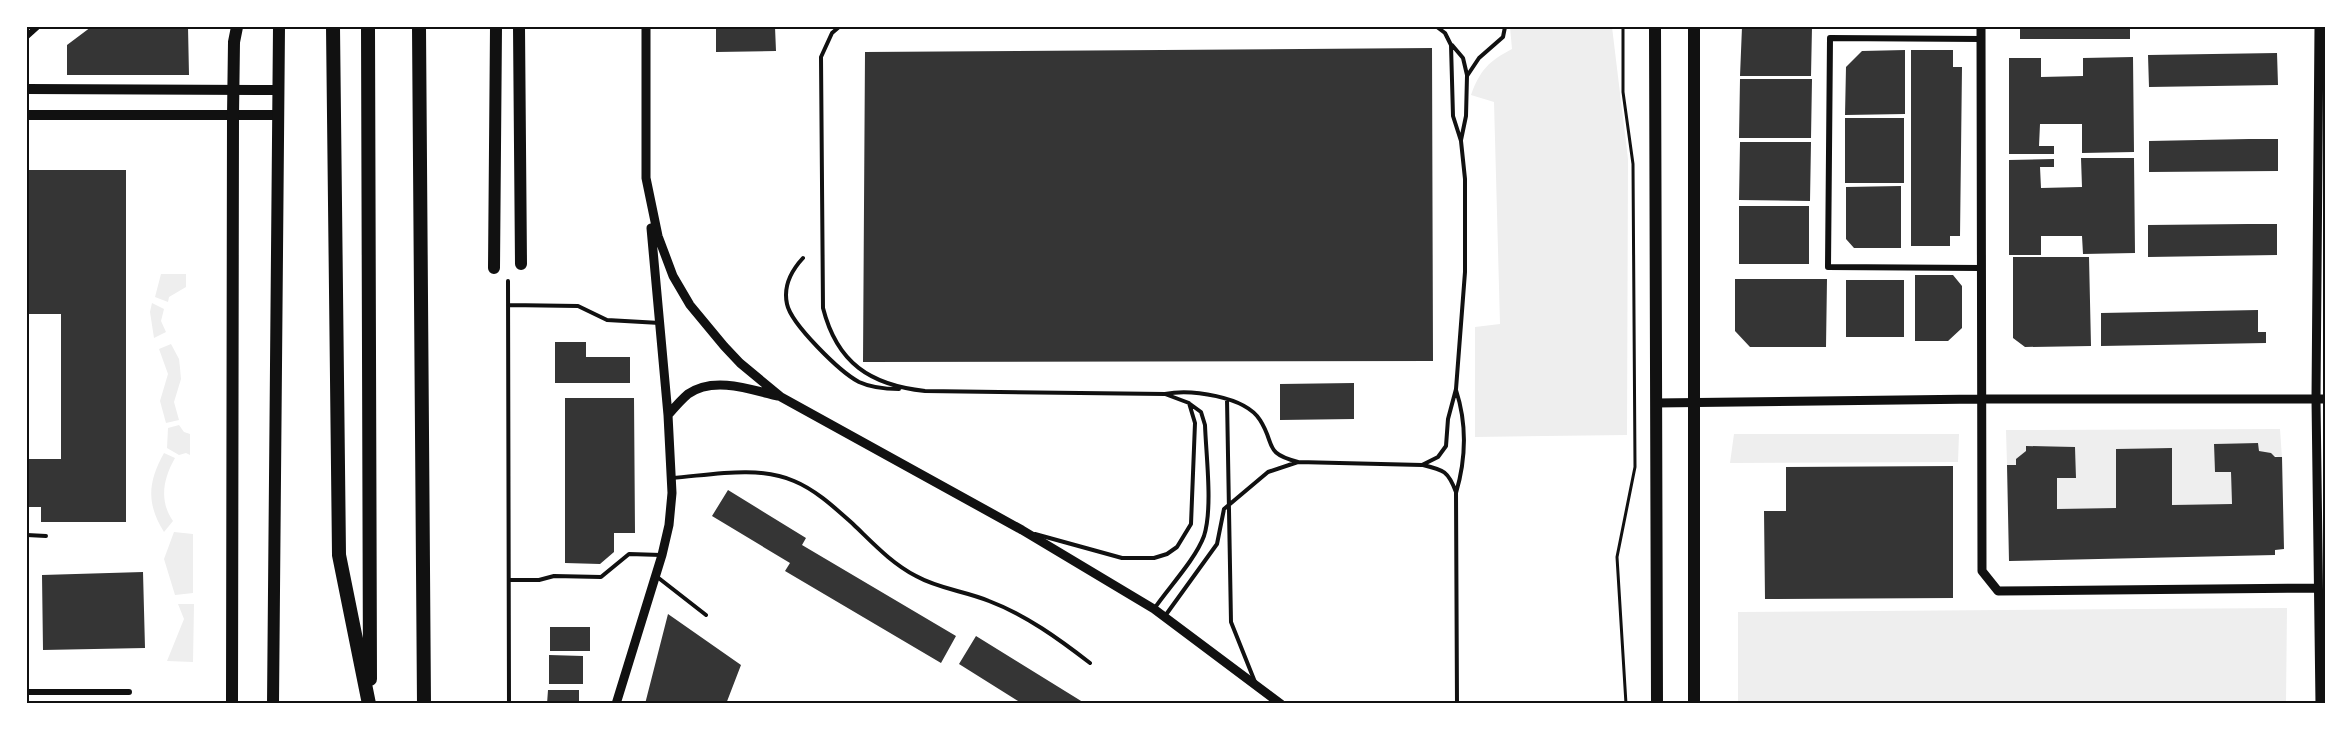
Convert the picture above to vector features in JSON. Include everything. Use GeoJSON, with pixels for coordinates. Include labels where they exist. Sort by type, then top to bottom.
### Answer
{"type":"FeatureCollection","features":[{"type":"Feature","properties":{"kind":"highway"},"geometry":{"type":"LineString","coordinates":[[333,27],[339,555],[370,704]]}},
{"type":"Feature","properties":{"kind":"highway"},"geometry":{"type":"LineString","coordinates":[[368,27],[370,704]]}},
{"type":"Feature","properties":{"kind":"highway"},"geometry":{"type":"LineString","coordinates":[[419,27],[424,704]]}},
{"type":"Feature","properties":{"kind":"main road"},"geometry":{"type":"LineString","coordinates":[[230,27],[234,42]]}},
{"type":"Feature","properties":{"kind":"main road"},"geometry":{"type":"LineString","coordinates":[[232,704],[233,90],[234,42],[237,27]]}},
{"type":"Feature","properties":{"kind":"main road"},"geometry":{"type":"LineString","coordinates":[[273,704],[279,27]]}},
{"type":"Feature","properties":{"kind":"main road"},"geometry":{"type":"LineString","coordinates":[[494,268],[496,27]]}},
{"type":"Feature","properties":{"kind":"main road"},"geometry":{"type":"LineString","coordinates":[[519,27],[521,264]]}},
{"type":"Feature","properties":{"kind":"main road"},"geometry":{"type":"LineString","coordinates":[[1655,27],[1657,704]]}},
{"type":"Feature","properties":{"kind":"main road"},"geometry":{"type":"LineString","coordinates":[[1694,27],[1694,704]]}},
{"type":"Feature","properties":{"kind":"main road"},"geometry":{"type":"LineString","coordinates":[[27,89],[279,90]]}},
{"type":"Feature","properties":{"kind":"main road"},"geometry":{"type":"LineString","coordinates":[[27,115],[278,115]]}},
{"type":"Feature","properties":{"kind":"street"},"geometry":{"type":"LineString","coordinates":[[27,36],[37,27]]}},
{"type":"Feature","properties":{"kind":"street"},"geometry":{"type":"LineString","coordinates":[[616,704],[656,576],[669,525],[671,478],[668,415],[646,178],[646,27]]}},
{"type":"Feature","properties":{"kind":"street"},"geometry":{"type":"LineString","coordinates":[[1981,27],[1982,571],[1998,591],[2318,588]]}},
{"type":"Feature","properties":{"kind":"street"},"geometry":{"type":"LineString","coordinates":[[2319,27],[2318,588],[2320,704]]}},
{"type":"Feature","properties":{"kind":"street"},"geometry":{"type":"LineString","coordinates":[[1981,39],[1830,38],[1828,267],[1981,268]]}},
{"type":"Feature","properties":{"kind":"street"},"geometry":{"type":"LineString","coordinates":[[646,178],[661,247],[673,276],[690,305],[740,363],[781,397],[1022,530],[1154,609],[1281,704]]}},
{"type":"Feature","properties":{"kind":"street"},"geometry":{"type":"LineString","coordinates":[[668,415],[689,393],[704,387],[726,385],[781,397]]}},
{"type":"Feature","properties":{"kind":"street"},"geometry":{"type":"LineString","coordinates":[[1656,403],[1980,399],[2320,399]]}},
{"type":"Feature","properties":{"kind":"street"},"geometry":{"type":"LineString","coordinates":[[27,692],[129,692]]}},
{"type":"Feature","properties":{"kind":"lane"},"geometry":{"type":"LineString","coordinates":[[839,27],[832,33],[821,57],[823,308],[834,340],[851,363],[884,383],[904,389]]}},
{"type":"Feature","properties":{"kind":"lane"},"geometry":{"type":"LineString","coordinates":[[1437,27],[1445,33],[1451,45],[1463,58],[1467,76],[1466,116],[1461,141]]}},
{"type":"Feature","properties":{"kind":"lane"},"geometry":{"type":"LineString","coordinates":[[1467,76],[1479,58],[1503,37],[1505,27]]}},
{"type":"Feature","properties":{"kind":"lane"},"geometry":{"type":"LineString","coordinates":[[1422,465],[1438,458],[1446,446],[1448,419],[1456,389],[1465,272],[1466,179],[1461,141],[1453,116],[1451,45]]}},
{"type":"Feature","properties":{"kind":"lane"},"geometry":{"type":"LineString","coordinates":[[802,258],[792,270],[787,286],[787,304],[795,321],[836,364],[859,382],[880,389],[946,392],[1165,393],[1180,391],[1227,399],[1247,408],[1260,419],[1272,448],[1281,458],[1298,462],[1422,465],[1443,470],[1450,478],[1456,493]]}},
{"type":"Feature","properties":{"kind":"lane"},"geometry":{"type":"LineString","coordinates":[[508,281],[509,704]]}},
{"type":"Feature","properties":{"kind":"lane"},"geometry":{"type":"LineString","coordinates":[[508,305],[578,306],[607,320],[660,323]]}},
{"type":"Feature","properties":{"kind":"lane"},"geometry":{"type":"LineString","coordinates":[[1456,389],[1463,413],[1464,467],[1456,493],[1457,704]]}},
{"type":"Feature","properties":{"kind":"lane"},"geometry":{"type":"LineString","coordinates":[[1154,609],[1197,548],[1207,520],[1205,425],[1201,412],[1189,403],[1165,393]]}},
{"type":"Feature","properties":{"kind":"lane"},"geometry":{"type":"LineString","coordinates":[[1227,399],[1231,622],[1255,683]]}},
{"type":"Feature","properties":{"kind":"lane"},"geometry":{"type":"LineString","coordinates":[[1022,530],[1122,558],[1154,558],[1167,554],[1177,547],[1191,524],[1195,423],[1189,403]]}},
{"type":"Feature","properties":{"kind":"lane"},"geometry":{"type":"LineString","coordinates":[[1165,616],[1216,544],[1224,509],[1230,502],[1268,472],[1298,462]]}},
{"type":"Feature","properties":{"kind":"lane"},"geometry":{"type":"LineString","coordinates":[[671,478],[745,472],[768,474],[793,480],[814,491],[835,507],[874,546],[900,567],[941,587],[986,599],[1008,609],[1090,663]]}},
{"type":"Feature","properties":{"kind":"lane"},"geometry":{"type":"LineString","coordinates":[[27,535],[46,536]]}},
{"type":"Feature","properties":{"kind":"lane"},"geometry":{"type":"LineString","coordinates":[[509,580],[539,580],[554,576],[601,577],[629,554],[662,555]]}},
{"type":"Feature","properties":{"kind":"lane"},"geometry":{"type":"LineString","coordinates":[[656,576],[706,615]]}},
{"type":"Feature","properties":{"kind":"path"},"geometry":{"type":"LineString","coordinates":[[1623,27],[1623,92],[1633,164],[1635,444],[1635,467],[1617,557],[1626,704]]}},
{"type":"Feature","properties":{"kind":"shaded area"},"geometry":{"type":"Polygon","coordinates":[[[1510,27],[1612,27],[1628,159],[1627,435],[1475,437],[1475,327],[1500,324],[1494,102],[1471,95],[1486,67],[1512,49],[1510,27]]]}},
{"type":"Feature","properties":{"kind":"shaded area"},"geometry":{"type":"Polygon","coordinates":[[[161,274],[186,274],[186,287],[169,297],[168,302],[155,297],[161,274]]]}},
{"type":"Feature","properties":{"kind":"shaded area"},"geometry":{"type":"Polygon","coordinates":[[[152,303],[164,309],[161,321],[166,332],[154,338],[150,312],[152,303]]]}},
{"type":"Feature","properties":{"kind":"shaded area"},"geometry":{"type":"Polygon","coordinates":[[[171,344],[179,359],[180,368],[181,379],[174,402],[179,420],[166,423],[160,401],[168,374],[159,349],[171,344]]]}},
{"type":"Feature","properties":{"kind":"shaded area"},"geometry":{"type":"Polygon","coordinates":[[[179,425],[184,432],[190,434],[190,455],[186,453],[179,455],[167,448],[168,428],[179,425]]]}},
{"type":"Feature","properties":{"kind":"shaded area"},"geometry":{"type":"Polygon","coordinates":[[[2280,429],[2282,458],[2259,451],[2258,443],[2214,444],[2215,471],[2231,472],[2232,504],[2172,505],[2172,448],[2116,449],[2116,508],[2057,509],[2057,478],[2076,478],[2075,447],[2026,446],[2026,451],[2016,465],[2007,465],[2006,430],[2280,429]]]}},
{"type":"Feature","properties":{"kind":"shaded area"},"geometry":{"type":"Polygon","coordinates":[[[1734,434],[1959,434],[1958,462],[1730,463],[1734,434]]]}},
{"type":"Feature","properties":{"kind":"shaded area"},"geometry":{"type":"Polygon","coordinates":[[[164,453],[175,458],[164,490],[166,506],[173,521],[164,532],[154,512],[151,493],[155,473],[164,453]]]}},
{"type":"Feature","properties":{"kind":"shaded area"},"geometry":{"type":"Polygon","coordinates":[[[174,532],[193,534],[193,593],[175,595],[164,559],[174,532]]]}},
{"type":"Feature","properties":{"kind":"shaded area"},"geometry":{"type":"Polygon","coordinates":[[[178,604],[194,604],[193,662],[167,661],[184,619],[178,604]]]}},
{"type":"Feature","properties":{"kind":"shaded area"},"geometry":{"type":"Polygon","coordinates":[[[2287,608],[2286,704],[1738,704],[1738,612],[2287,608]]]}},
{"type":"Feature","properties":{"kind":"building"},"geometry":{"type":"Polygon","coordinates":[[[91,27],[188,27],[189,75],[67,75],[67,45],[91,27]]]}},
{"type":"Feature","properties":{"kind":"building"},"geometry":{"type":"Polygon","coordinates":[[[716,27],[775,27],[776,51],[716,52],[716,27]]]}},
{"type":"Feature","properties":{"kind":"building"},"geometry":{"type":"Polygon","coordinates":[[[1742,27],[1812,27],[1811,76],[1740,76],[1742,27]]]}},
{"type":"Feature","properties":{"kind":"building"},"geometry":{"type":"Polygon","coordinates":[[[2020,27],[2130,27],[2130,39],[2020,39],[2020,27]]]}},
{"type":"Feature","properties":{"kind":"building"},"geometry":{"type":"Polygon","coordinates":[[[1432,48],[1433,361],[863,362],[865,52],[1432,48]]]}},
{"type":"Feature","properties":{"kind":"building"},"geometry":{"type":"Polygon","coordinates":[[[1905,50],[1905,114],[1845,115],[1846,67],[1862,51],[1905,50]]]}},
{"type":"Feature","properties":{"kind":"building"},"geometry":{"type":"Polygon","coordinates":[[[1911,50],[1953,50],[1953,67],[1962,67],[1960,236],[1950,236],[1950,246],[1911,246],[1911,50]]]}},
{"type":"Feature","properties":{"kind":"building"},"geometry":{"type":"Polygon","coordinates":[[[2277,53],[2278,85],[2149,87],[2148,55],[2277,53]]]}},
{"type":"Feature","properties":{"kind":"building"},"geometry":{"type":"Polygon","coordinates":[[[2133,57],[2134,152],[2082,153],[2082,124],[2040,124],[2039,146],[2054,146],[2054,154],[2009,154],[2009,58],[2041,58],[2041,77],[2083,76],[2083,58],[2133,57]]]}},
{"type":"Feature","properties":{"kind":"building"},"geometry":{"type":"Polygon","coordinates":[[[1740,79],[1812,79],[1811,138],[1739,138],[1740,79]]]}},
{"type":"Feature","properties":{"kind":"building"},"geometry":{"type":"Polygon","coordinates":[[[1845,118],[1904,118],[1904,183],[1845,183],[1845,118]]]}},
{"type":"Feature","properties":{"kind":"building"},"geometry":{"type":"Polygon","coordinates":[[[2278,139],[2278,171],[2149,172],[2149,141],[2278,139]]]}},
{"type":"Feature","properties":{"kind":"building"},"geometry":{"type":"Polygon","coordinates":[[[1740,142],[1811,142],[1810,201],[1739,200],[1740,142]]]}},
{"type":"Feature","properties":{"kind":"building"},"geometry":{"type":"Polygon","coordinates":[[[2081,158],[2134,158],[2135,253],[2083,254],[2082,236],[2041,236],[2041,255],[2009,255],[2009,160],[2054,159],[2054,167],[2040,167],[2041,188],[2082,187],[2081,158]]]}},
{"type":"Feature","properties":{"kind":"building"},"geometry":{"type":"Polygon","coordinates":[[[27,170],[126,170],[126,522],[41,522],[41,507],[27,507],[27,459],[61,459],[61,314],[27,314],[27,170]]]}},
{"type":"Feature","properties":{"kind":"building"},"geometry":{"type":"Polygon","coordinates":[[[1901,186],[1901,248],[1854,248],[1846,239],[1846,187],[1901,186]]]}},
{"type":"Feature","properties":{"kind":"building"},"geometry":{"type":"Polygon","coordinates":[[[1739,206],[1809,206],[1809,264],[1739,264],[1739,206]]]}},
{"type":"Feature","properties":{"kind":"building"},"geometry":{"type":"Polygon","coordinates":[[[2277,224],[2277,255],[2148,257],[2148,225],[2277,224]]]}},
{"type":"Feature","properties":{"kind":"building"},"geometry":{"type":"Polygon","coordinates":[[[2013,257],[2089,257],[2091,346],[2025,347],[2013,338],[2013,257]]]}},
{"type":"Feature","properties":{"kind":"building"},"geometry":{"type":"Polygon","coordinates":[[[1915,275],[1953,275],[1962,286],[1962,328],[1948,341],[1915,341],[1915,275]]]}},
{"type":"Feature","properties":{"kind":"building"},"geometry":{"type":"Polygon","coordinates":[[[1735,279],[1827,279],[1826,347],[1750,347],[1735,331],[1735,279]]]}},
{"type":"Feature","properties":{"kind":"building"},"geometry":{"type":"Polygon","coordinates":[[[1846,280],[1904,280],[1904,337],[1846,337],[1846,280]]]}},
{"type":"Feature","properties":{"kind":"building"},"geometry":{"type":"Polygon","coordinates":[[[2258,310],[2258,332],[2266,332],[2266,343],[2101,346],[2101,313],[2258,310]]]}},
{"type":"Feature","properties":{"kind":"building"},"geometry":{"type":"Polygon","coordinates":[[[555,342],[586,342],[586,357],[630,357],[630,383],[555,383],[555,342]]]}},
{"type":"Feature","properties":{"kind":"building"},"geometry":{"type":"Polygon","coordinates":[[[1354,383],[1354,419],[1280,420],[1280,384],[1354,383]]]}},
{"type":"Feature","properties":{"kind":"building"},"geometry":{"type":"Polygon","coordinates":[[[565,398],[634,398],[635,533],[614,533],[614,552],[600,564],[565,563],[565,398]]]}},
{"type":"Feature","properties":{"kind":"building"},"geometry":{"type":"Polygon","coordinates":[[[2258,443],[2259,451],[2282,457],[2284,549],[2275,550],[2275,555],[2009,561],[2007,465],[2016,465],[2016,459],[2026,451],[2026,446],[2075,447],[2076,478],[2057,478],[2057,509],[2116,508],[2116,449],[2172,448],[2172,505],[2232,504],[2231,472],[2215,472],[2214,444],[2258,443]]]}},
{"type":"Feature","properties":{"kind":"building"},"geometry":{"type":"Polygon","coordinates":[[[1953,466],[1953,598],[1765,599],[1764,511],[1786,511],[1786,467],[1953,466]]]}},
{"type":"Feature","properties":{"kind":"building"},"geometry":{"type":"Polygon","coordinates":[[[728,490],[806,538],[802,545],[956,636],[941,663],[785,571],[790,563],[712,516],[728,490]]]}},
{"type":"Feature","properties":{"kind":"building"},"geometry":{"type":"Polygon","coordinates":[[[143,572],[145,648],[43,650],[42,575],[143,572]]]}},
{"type":"Feature","properties":{"kind":"building"},"geometry":{"type":"Polygon","coordinates":[[[668,614],[741,665],[726,704],[645,704],[668,614]]]}},
{"type":"Feature","properties":{"kind":"building"},"geometry":{"type":"Polygon","coordinates":[[[550,627],[590,627],[590,651],[550,651],[550,627]]]}},
{"type":"Feature","properties":{"kind":"building"},"geometry":{"type":"Polygon","coordinates":[[[976,636],[1086,704],[1023,704],[959,664],[976,636]]]}},
{"type":"Feature","properties":{"kind":"building"},"geometry":{"type":"Polygon","coordinates":[[[549,655],[583,656],[583,684],[549,684],[549,655]]]}},
{"type":"Feature","properties":{"kind":"building"},"geometry":{"type":"Polygon","coordinates":[[[548,690],[579,690],[579,704],[547,704],[548,690]]]}}]}
